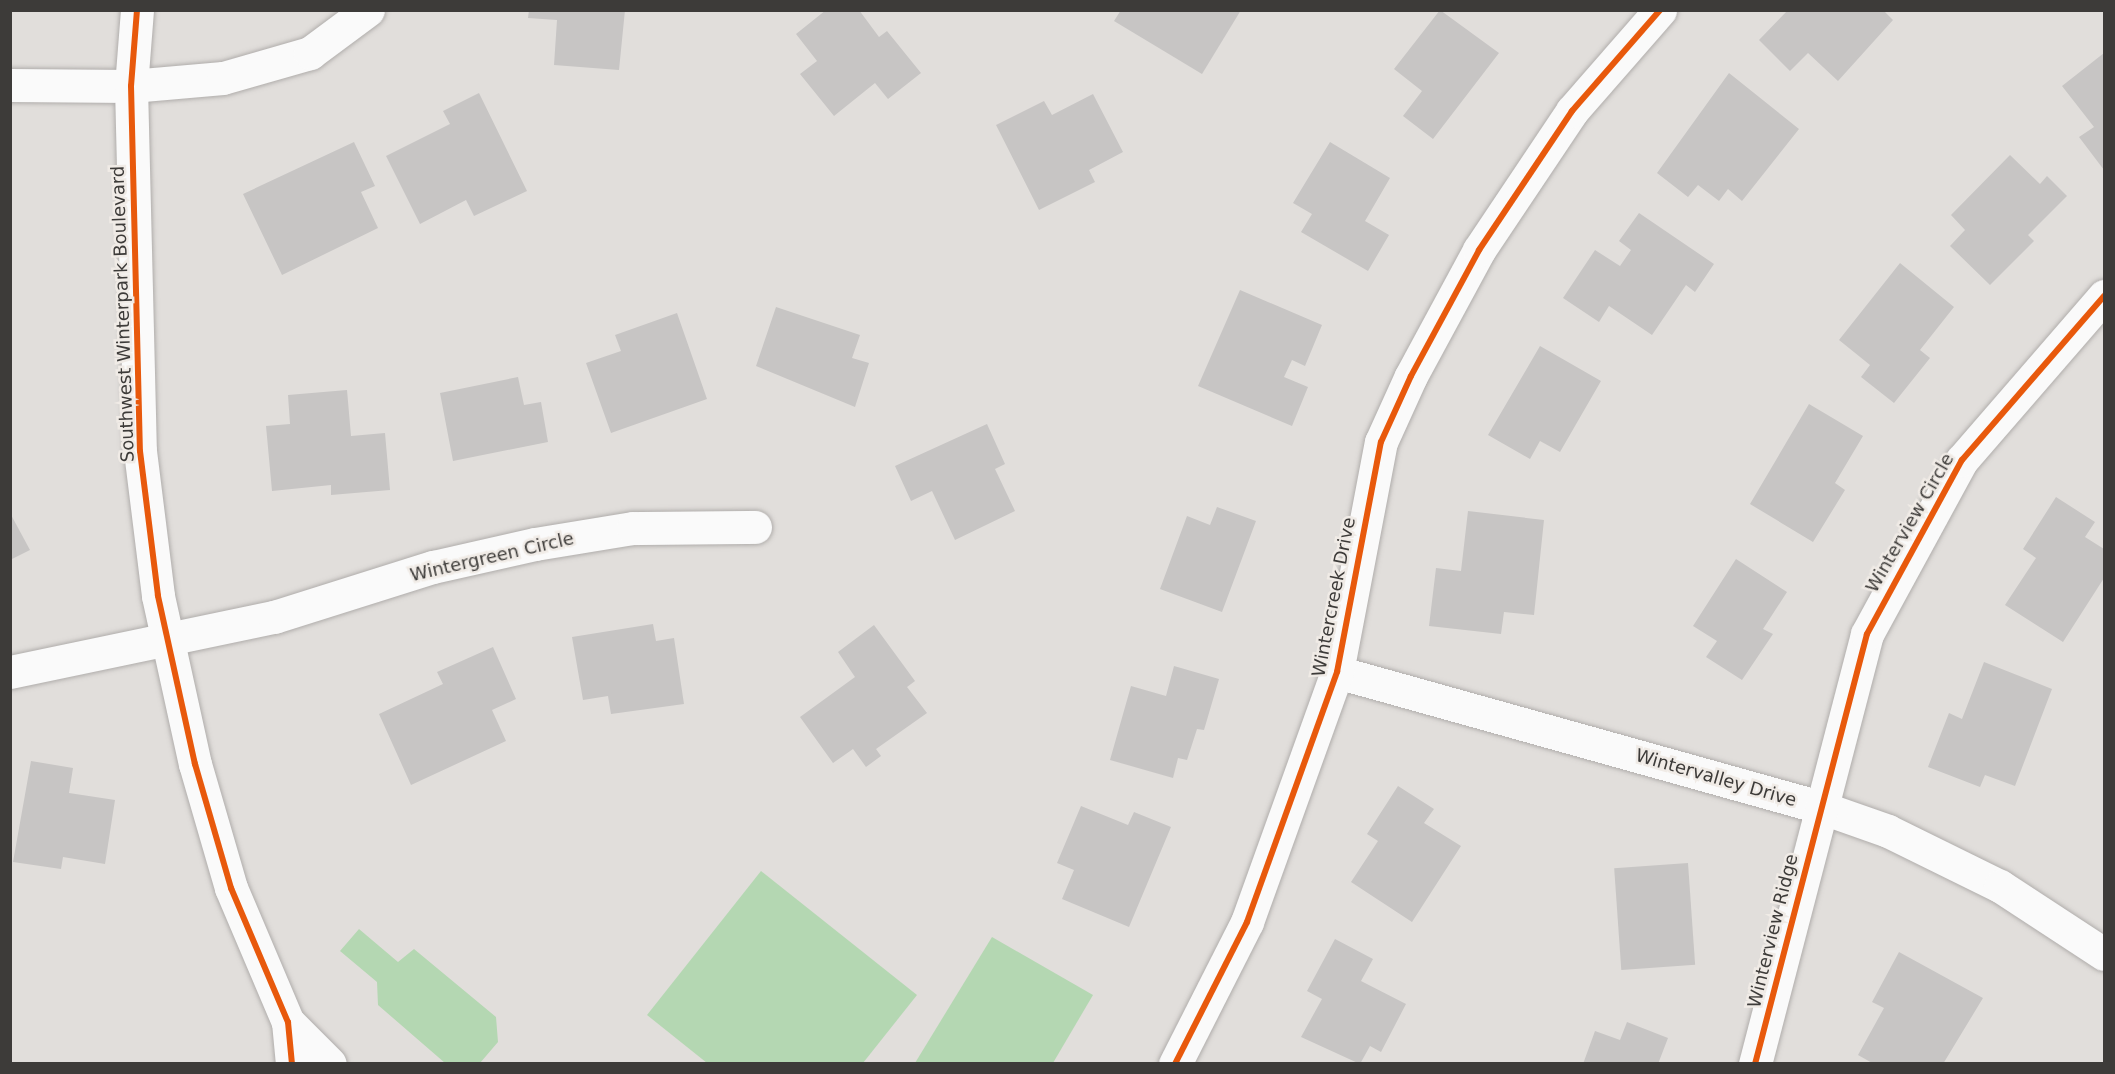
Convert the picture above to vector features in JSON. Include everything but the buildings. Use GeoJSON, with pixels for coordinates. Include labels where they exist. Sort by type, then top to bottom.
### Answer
{"type":"FeatureCollection","features":[{"type":"Feature","properties":{"kind":"street","name":"Southwest Winterpark Boulevard"},"geometry":{"type":"LineString","coordinates":[[137,10],[131,86],[140,452],[165,637],[231,888],[288,1022],[292,1064]]}},
{"type":"Feature","properties":{"kind":"street"},"geometry":{"type":"LineString","coordinates":[[10,85],[131,86],[223,78],[310,53],[368,10]]}},
{"type":"Feature","properties":{"kind":"street","name":"Wintercreek Drive"},"geometry":{"type":"LineString","coordinates":[[1174,1064],[1247,922],[1337,672],[1381,442],[1479,250],[1572,111],[1660,10]]}},
{"type":"Feature","properties":{"kind":"street","name":"Winterview Circle"},"geometry":{"type":"LineString","coordinates":[[1820,807],[1867,634],[1925,519],[1962,460],[2104,296]]}},
{"type":"Feature","properties":{"kind":"street","name":"Wintergreen Circle"},"geometry":{"type":"LineString","coordinates":[[10,672],[165,637],[274,617],[433,567],[535,544],[633,528],[755,527]]}},
{"type":"Feature","properties":{"kind":"street","name":"Wintervalley Drive"},"geometry":{"type":"LineString","coordinates":[[1337,672],[1820,807],[1964,867],[2104,954]]}},
{"type":"Feature","properties":{"kind":"street","name":"Winterview Ridge"},"geometry":{"type":"LineString","coordinates":[[1755,1064],[1820,807]]}},
{"type":"Feature","properties":{"kind":"street","name":"Southwest Winterpark Boulevard"},"geometry":{"type":"LineString","coordinates":[[288,1022],[330,1064]]}},
{"type":"Feature","properties":{"kind":"green space"},"geometry":{"type":"Polygon","coordinates":[[[761,871],[917,995],[863,1063],[707,1063],[647,1015],[761,871]]]}},
{"type":"Feature","properties":{"kind":"green space"},"geometry":{"type":"Polygon","coordinates":[[[359,929],[398,962],[414,949],[496,1017],[498,1042],[480,1063],[445,1063],[378,1005],[377,982],[340,951],[359,929]]]}},
{"type":"Feature","properties":{"kind":"green space"},"geometry":{"type":"Polygon","coordinates":[[[992,937],[1093,995],[1053,1063],[915,1063],[992,937]]]}},
{"type":"Feature","properties":{"kind":"cycle path"},"geometry":{"type":"LineString","coordinates":[[137,10],[131,86],[140,451],[158,596],[195,764],[231,888],[288,1022],[292,1064]]}},
{"type":"Feature","properties":{"kind":"cycle path"},"geometry":{"type":"LineString","coordinates":[[1175,1064],[1247,922],[1337,672],[1381,442],[1411,376],[1479,250],[1572,111],[1660,10]]}},
{"type":"Feature","properties":{"kind":"cycle path"},"geometry":{"type":"LineString","coordinates":[[1755,1064],[1867,634],[1962,460],[2104,296]]}}]}
